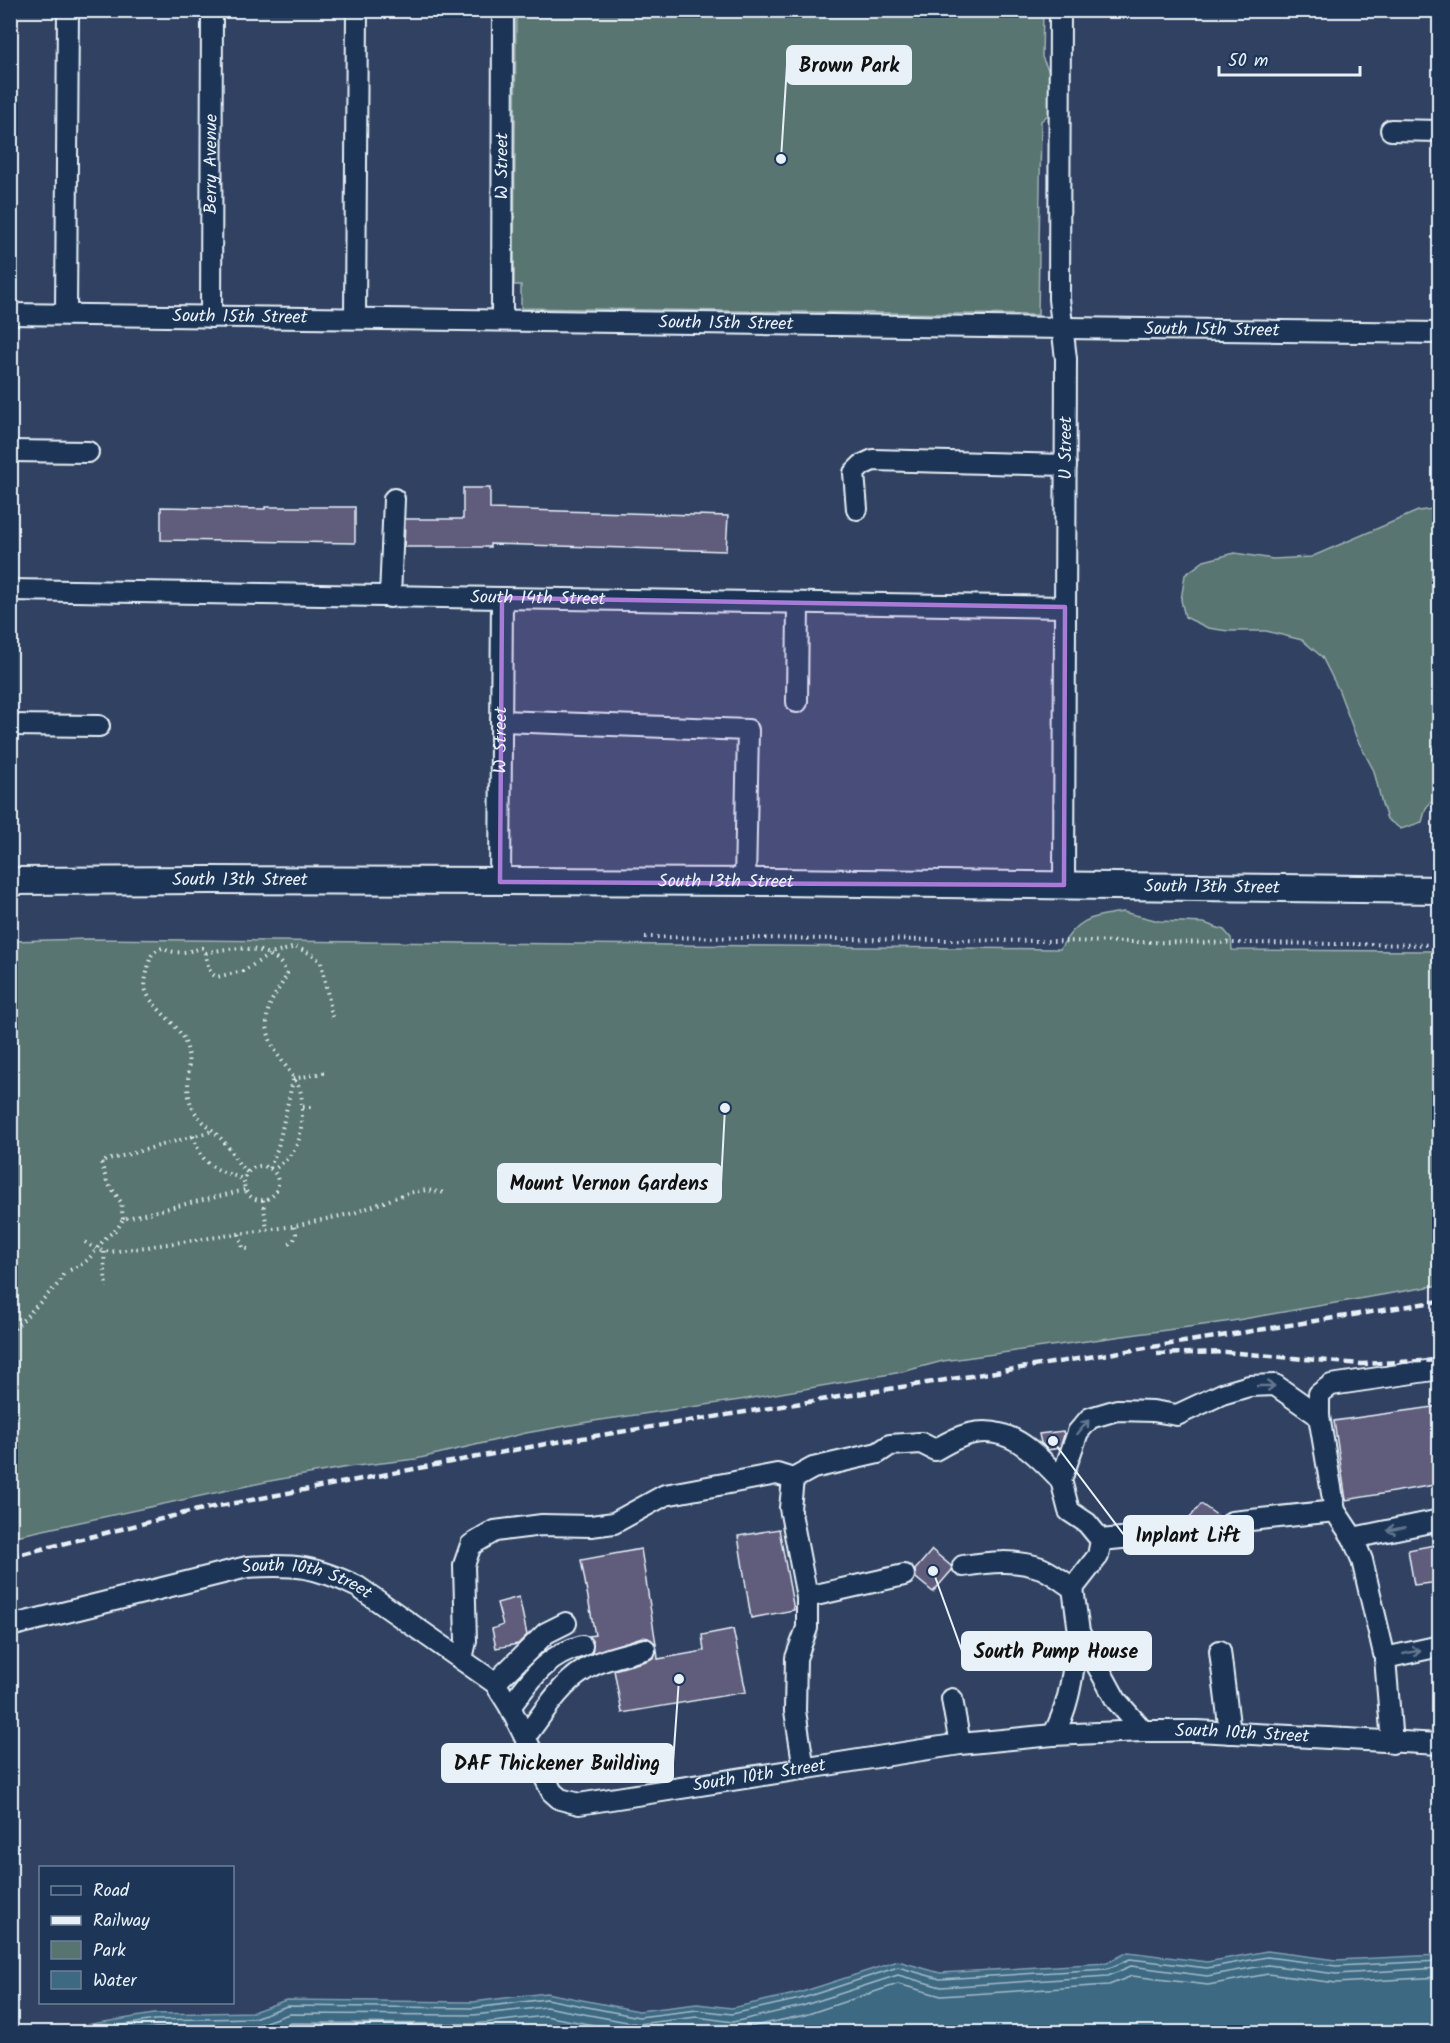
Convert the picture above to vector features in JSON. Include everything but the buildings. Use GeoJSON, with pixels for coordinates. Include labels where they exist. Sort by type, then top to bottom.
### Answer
{"type":"FeatureCollection","features":[{"type":"Feature","properties":{"kind":"main road","name":"South 13th Street"},"geometry":{"type":"LineString","coordinates":[[10,881],[211,879],[745,882],[1440,890]]}},
{"type":"Feature","properties":{"kind":"street"},"geometry":{"type":"LineString","coordinates":[[66,314],[68,10]]}},
{"type":"Feature","properties":{"kind":"street","name":"Berry Avenue"},"geometry":{"type":"LineString","coordinates":[[211,317],[212,10]]}},
{"type":"Feature","properties":{"kind":"street"},"geometry":{"type":"LineString","coordinates":[[355,318],[357,10]]}},
{"type":"Feature","properties":{"kind":"street","name":"W Street"},"geometry":{"type":"LineString","coordinates":[[502,320],[503,10]]}},
{"type":"Feature","properties":{"kind":"street","name":"U Street"},"geometry":{"type":"LineString","coordinates":[[1060,10],[1059,299],[1066,359],[1064,885]]}},
{"type":"Feature","properties":{"kind":"street"},"geometry":{"type":"LineString","coordinates":[[1391,130],[1440,131]]}},
{"type":"Feature","properties":{"kind":"street","name":"South 15th Street"},"geometry":{"type":"LineString","coordinates":[[10,314],[1440,333]]}},
{"type":"Feature","properties":{"kind":"street"},"geometry":{"type":"LineString","coordinates":[[10,451],[88,452]]}},
{"type":"Feature","properties":{"kind":"street"},"geometry":{"type":"LineString","coordinates":[[857,509],[854,473],[862,465],[873,460],[1066,465]]}},
{"type":"Feature","properties":{"kind":"street"},"geometry":{"type":"LineString","coordinates":[[390,597],[394,499]]}},
{"type":"Feature","properties":{"kind":"street","name":"South 14th Street"},"geometry":{"type":"LineString","coordinates":[[10,590],[1065,607]]}},
{"type":"Feature","properties":{"kind":"street","name":"W Street"},"geometry":{"type":"LineString","coordinates":[[500,882],[502,598]]}},
{"type":"Feature","properties":{"kind":"street"},"geometry":{"type":"LineString","coordinates":[[797,702],[798,603]]}},
{"type":"Feature","properties":{"kind":"street"},"geometry":{"type":"LineString","coordinates":[[501,722],[747,730],[745,882]]}},
{"type":"Feature","properties":{"kind":"street"},"geometry":{"type":"LineString","coordinates":[[10,725],[99,726]]}},
{"type":"Feature","properties":{"kind":"street"},"geometry":{"type":"LineString","coordinates":[[1392,1743],[1385,1658],[1362,1560],[1353,1538],[1335,1511],[1319,1416],[1319,1394],[1331,1385],[1440,1369]]}},
{"type":"Feature","properties":{"kind":"street"},"geometry":{"type":"LineString","coordinates":[[1061,1480],[1078,1432],[1090,1418],[1117,1410],[1153,1411],[1177,1415],[1222,1394],[1249,1386],[1275,1384],[1319,1416]]}},
{"type":"Feature","properties":{"kind":"street"},"geometry":{"type":"LineString","coordinates":[[462,1659],[466,1641],[464,1565],[471,1545],[495,1531],[542,1525],[591,1526],[614,1523],[665,1495],[777,1474],[793,1479],[813,1468],[878,1453],[890,1445],[921,1443],[935,1450],[969,1434],[992,1432],[1016,1439],[1040,1458],[1061,1480],[1069,1511],[1087,1523],[1101,1540]]}},
{"type":"Feature","properties":{"kind":"street"},"geometry":{"type":"LineString","coordinates":[[793,1479],[790,1508],[807,1597],[807,1628],[796,1658],[795,1711],[804,1769]]}},
{"type":"Feature","properties":{"kind":"street"},"geometry":{"type":"LineString","coordinates":[[1232,1522],[1335,1511]]}},
{"type":"Feature","properties":{"kind":"street"},"geometry":{"type":"LineString","coordinates":[[1353,1538],[1440,1520]]}},
{"type":"Feature","properties":{"kind":"street"},"geometry":{"type":"LineString","coordinates":[[1101,1540],[1173,1533]]}},
{"type":"Feature","properties":{"kind":"street"},"geometry":{"type":"LineString","coordinates":[[1053,1735],[1067,1703],[1079,1632],[1073,1588],[1098,1556],[1101,1540]]}},
{"type":"Feature","properties":{"kind":"street"},"geometry":{"type":"LineString","coordinates":[[963,1566],[989,1562],[1021,1563],[1043,1569],[1073,1588]]}},
{"type":"Feature","properties":{"kind":"street","name":"South 10th Street"},"geometry":{"type":"LineString","coordinates":[[10,1626],[247,1567],[277,1565],[309,1567],[335,1575],[358,1587],[495,1683],[510,1707],[548,1787],[560,1799],[579,1804],[960,1744],[1053,1735],[1143,1731],[1230,1733],[1440,1744]]}},
{"type":"Feature","properties":{"kind":"street"},"geometry":{"type":"LineString","coordinates":[[807,1597],[904,1575]]}},
{"type":"Feature","properties":{"kind":"street"},"geometry":{"type":"LineString","coordinates":[[495,1683],[546,1633],[566,1623]]}},
{"type":"Feature","properties":{"kind":"street"},"geometry":{"type":"LineString","coordinates":[[1079,1632],[1116,1700],[1143,1731]]}},
{"type":"Feature","properties":{"kind":"street"},"geometry":{"type":"LineString","coordinates":[[510,1707],[535,1673],[549,1660],[582,1646]]}},
{"type":"Feature","properties":{"kind":"street"},"geometry":{"type":"LineString","coordinates":[[1385,1658],[1440,1646]]}},
{"type":"Feature","properties":{"kind":"street"},"geometry":{"type":"LineString","coordinates":[[525,1737],[563,1688],[584,1670],[645,1649]]}},
{"type":"Feature","properties":{"kind":"street"},"geometry":{"type":"LineString","coordinates":[[1220,1651],[1230,1733]]}},
{"type":"Feature","properties":{"kind":"street"},"geometry":{"type":"LineString","coordinates":[[952,1699],[960,1744]]}},
{"type":"Feature","properties":{"kind":"path"},"geometry":{"type":"LineString","coordinates":[[645,937],[1440,945]]}},
{"type":"Feature","properties":{"kind":"path"},"geometry":{"type":"LineString","coordinates":[[247,1172],[239,1166],[225,1142],[203,1124],[191,1106],[186,1043],[171,1020],[150,998],[146,990],[145,981],[149,958],[154,951],[162,948],[169,952],[182,952],[201,948],[206,953],[207,968],[210,974],[217,977],[243,971],[271,954],[295,947],[312,954],[321,962],[333,1020]]}},
{"type":"Feature","properties":{"kind":"path"},"geometry":{"type":"LineString","coordinates":[[206,953],[232,949],[262,951],[271,954],[279,961],[287,974],[267,1009],[268,1032],[275,1052],[299,1086],[303,1123],[298,1143],[286,1160],[272,1169]]}},
{"type":"Feature","properties":{"kind":"path"},"geometry":{"type":"LineString","coordinates":[[293,1079],[327,1072]]}},
{"type":"Feature","properties":{"kind":"path"},"geometry":{"type":"LineString","coordinates":[[272,1169],[293,1079]]}},
{"type":"Feature","properties":{"kind":"path"},"geometry":{"type":"LineString","coordinates":[[303,1107],[315,1107]]}},
{"type":"Feature","properties":{"kind":"path"},"geometry":{"type":"LineString","coordinates":[[70,1270],[87,1262],[105,1238],[118,1230],[123,1220],[122,1202],[106,1182],[101,1162],[213,1131]]}},
{"type":"Feature","properties":{"kind":"path"},"geometry":{"type":"LineString","coordinates":[[193,1136],[200,1156],[207,1163],[243,1179]]}},
{"type":"Feature","properties":{"kind":"path"},"geometry":{"type":"LineString","coordinates":[[263,1165],[272,1169],[278,1180],[278,1186],[270,1197],[263,1200],[251,1197],[245,1190],[243,1179],[247,1172],[256,1166],[263,1165]]}},
{"type":"Feature","properties":{"kind":"path"},"geometry":{"type":"LineString","coordinates":[[123,1220],[245,1190]]}},
{"type":"Feature","properties":{"kind":"path"},"geometry":{"type":"LineString","coordinates":[[86,1242],[104,1252],[239,1234],[294,1226],[354,1213],[408,1193],[426,1190],[446,1193]]}},
{"type":"Feature","properties":{"kind":"path"},"geometry":{"type":"LineString","coordinates":[[263,1200],[267,1230]]}},
{"type":"Feature","properties":{"kind":"path"},"geometry":{"type":"LineString","coordinates":[[289,1243],[294,1240],[296,1234],[294,1226]]}},
{"type":"Feature","properties":{"kind":"path"},"geometry":{"type":"LineString","coordinates":[[239,1234],[243,1248],[248,1249]]}},
{"type":"Feature","properties":{"kind":"path"},"geometry":{"type":"LineString","coordinates":[[104,1252],[106,1288]]}},
{"type":"Feature","properties":{"kind":"path"},"geometry":{"type":"LineString","coordinates":[[10,1333],[59,1283],[65,1271]]}},
{"type":"Feature","properties":{"kind":"highlighted area"},"geometry":{"type":"Polygon","coordinates":[[[502,598],[1065,607],[1064,885],[500,882],[502,598]]]}},
{"type":"Feature","properties":{"kind":"green space"},"geometry":{"type":"Polygon","coordinates":[[[516,11],[1043,11],[1042,57],[1051,76],[1050,113],[1041,121],[1038,315],[521,308],[521,285],[514,285],[516,11]]]}},
{"type":"Feature","properties":{"kind":"green space"},"geometry":{"type":"Polygon","coordinates":[[[1439,508],[1439,794],[1426,808],[1422,822],[1401,829],[1387,819],[1374,771],[1357,739],[1339,691],[1322,657],[1302,640],[1266,631],[1228,631],[1208,628],[1185,617],[1181,600],[1185,575],[1204,561],[1235,553],[1273,559],[1311,557],[1418,511],[1439,508]]]}},
{"type":"Feature","properties":{"kind":"green space"},"geometry":{"type":"Polygon","coordinates":[[[1123,912],[1159,921],[1204,923],[1224,930],[1231,938],[1232,950],[1439,951],[1439,1285],[1232,1321],[943,1361],[902,1372],[740,1400],[526,1433],[416,1459],[348,1467],[270,1481],[11,1537],[11,941],[87,939],[1060,949],[1079,925],[1093,918],[1123,912]]]}},
{"type":"Feature","properties":{"kind":"water"},"geometry":{"type":"Polygon","coordinates":[[[1267,1951],[1336,1960],[1439,1955],[1439,2032],[42,2032],[154,2014],[253,2012],[286,2000],[473,2002],[546,1993],[639,2011],[697,2004],[732,2008],[799,1993],[898,1961],[940,1973],[1107,1963],[1128,1952],[1207,1962],[1267,1951]]]}},
{"type":"Feature","properties":{"kind":"railway"},"geometry":{"type":"LineString","coordinates":[[10,1557],[193,1511],[551,1443],[1440,1301]]}},
{"type":"Feature","properties":{"kind":"railway"},"geometry":{"type":"LineString","coordinates":[[1157,1354],[1226,1352],[1361,1364],[1440,1360]]}},
{"type":"Feature","properties":{"kind":"place","name":"Brown Park"},"geometry":{"type":"Point","coordinates":[781,159]}},
{"type":"Feature","properties":{"kind":"place","name":"Mount Vernon Gardens"},"geometry":{"type":"Point","coordinates":[725,1108]}},
{"type":"Feature","properties":{"kind":"place","name":"Inplant Lift"},"geometry":{"type":"Point","coordinates":[1053,1441]}},
{"type":"Feature","properties":{"kind":"place","name":"South Pump House"},"geometry":{"type":"Point","coordinates":[933,1571]}},
{"type":"Feature","properties":{"kind":"place","name":"DAF Thickener Building"},"geometry":{"type":"Point","coordinates":[679,1679]}}]}
